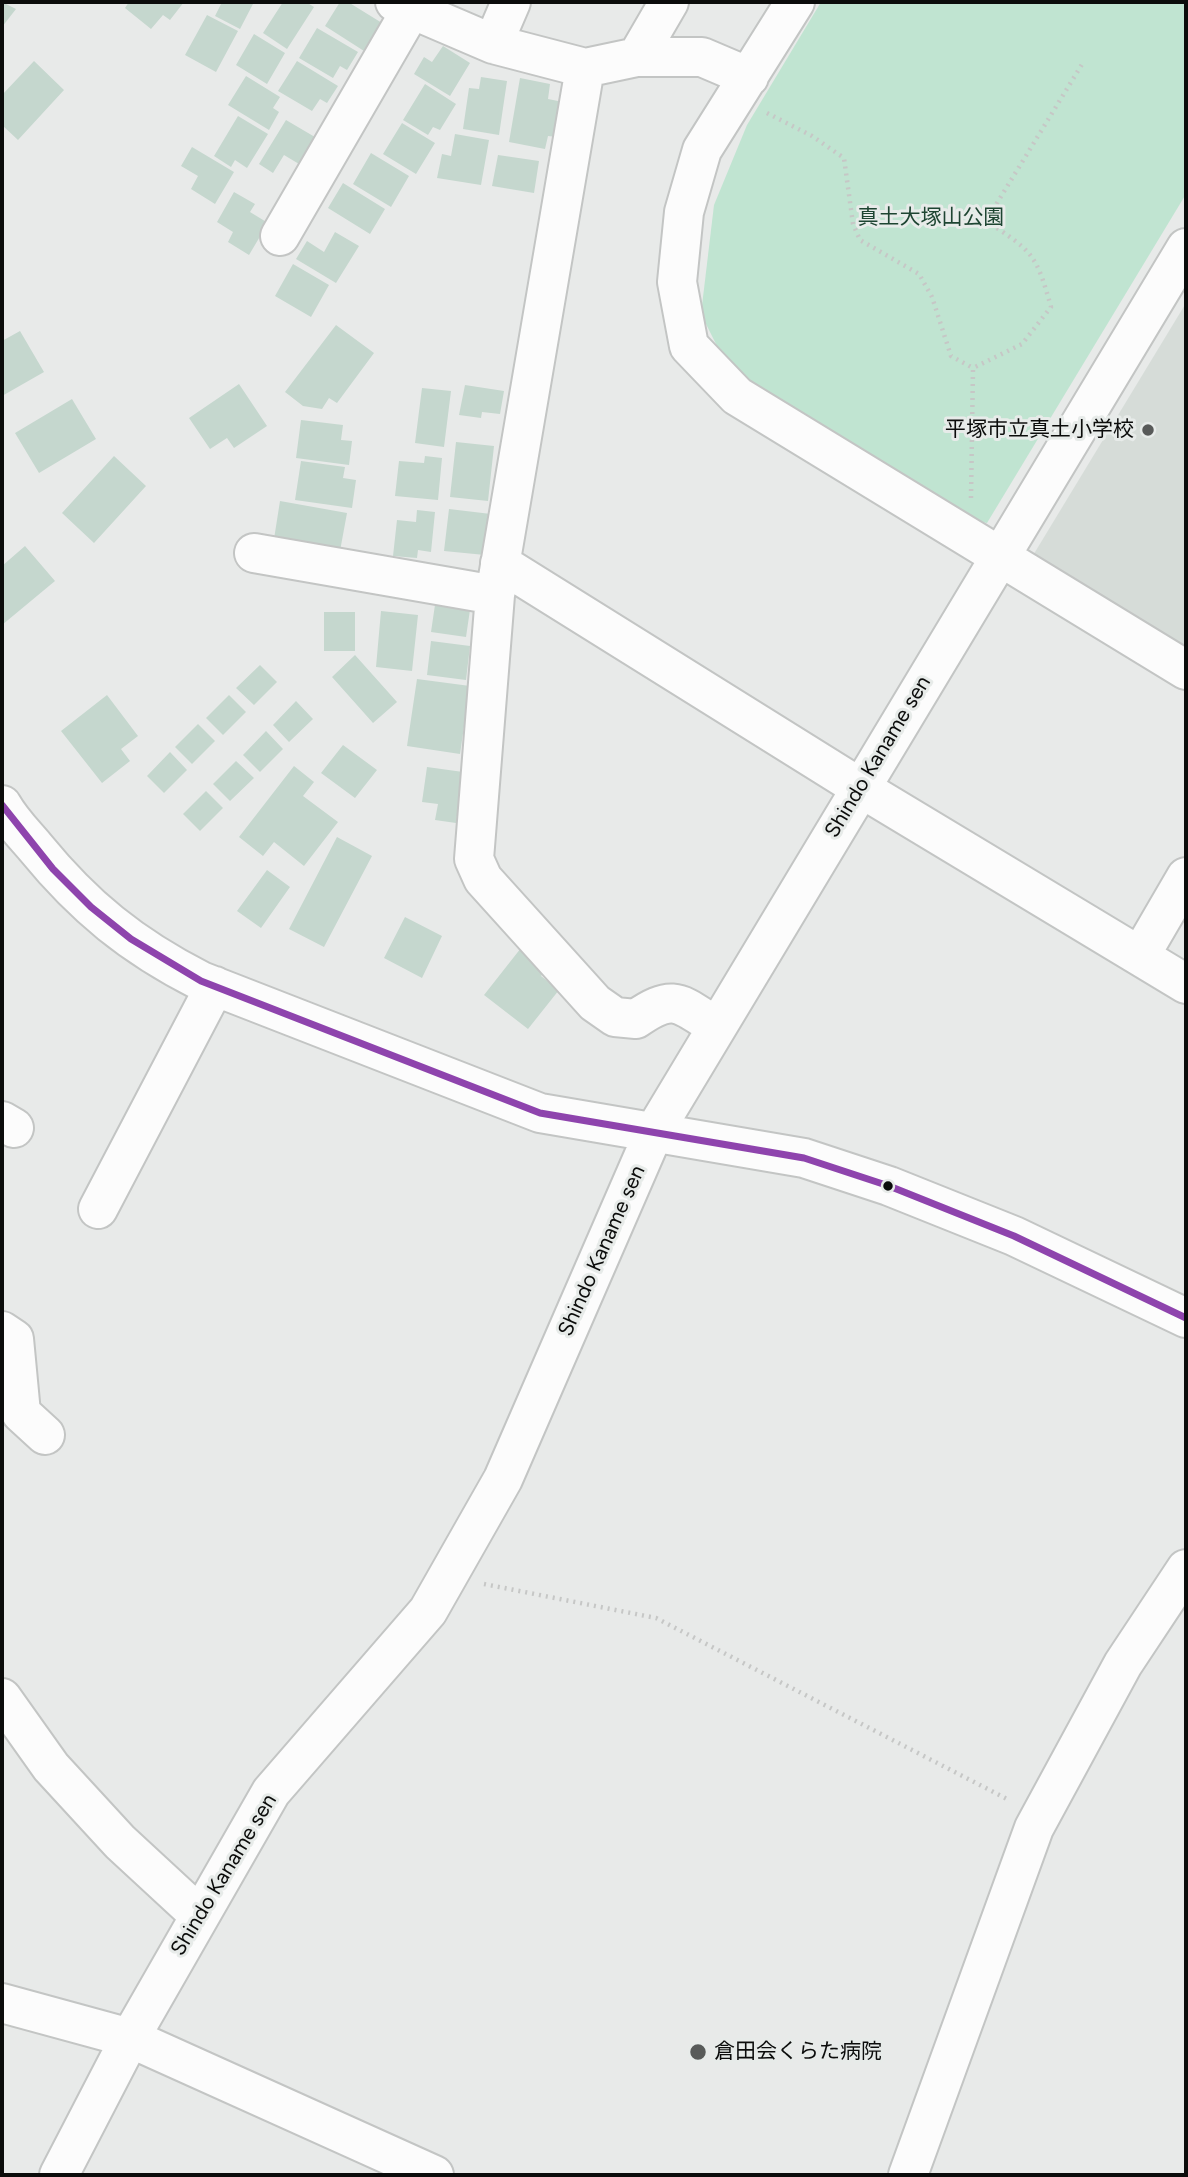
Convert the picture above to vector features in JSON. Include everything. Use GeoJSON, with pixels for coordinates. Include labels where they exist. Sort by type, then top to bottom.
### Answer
{"type":"FeatureCollection","features":[{"type":"Feature","properties":{"kind":"street"},"geometry":{"type":"LineString","coordinates":[[493,44],[511,2]]}},
{"type":"Feature","properties":{"kind":"street"},"geometry":{"type":"LineString","coordinates":[[637,57],[669,2]]}},
{"type":"Feature","properties":{"kind":"street"},"geometry":{"type":"LineString","coordinates":[[795,2],[702,150],[684,212],[677,282],[689,346],[737,396],[1186,670]]}},
{"type":"Feature","properties":{"kind":"street"},"geometry":{"type":"LineString","coordinates":[[280,236],[403,6],[493,44],[585,68],[637,57],[702,57],[749,77]]}},
{"type":"Feature","properties":{"kind":"street"},"geometry":{"type":"LineString","coordinates":[[585,68],[497,579],[474,859],[483,879],[595,1003],[615,1017],[636,1020],[659,1004],[679,1004],[717,1027]]}},
{"type":"Feature","properties":{"kind":"street","name":"Shindo Kaname sen"},"geometry":{"type":"LineString","coordinates":[[59,2175],[198,1915],[271,1792],[428,1611],[503,1479],[654,1132],[999,554],[1186,248]]}},
{"type":"Feature","properties":{"kind":"street"},"geometry":{"type":"LineString","coordinates":[[254,553],[497,579],[859,787],[1186,984]]}},
{"type":"Feature","properties":{"kind":"street"},"geometry":{"type":"LineString","coordinates":[[2,806],[68,887],[117,931],[168,964],[215,986],[540,1113],[804,1158],[889,1186],[1014,1236],[1186,1318]]}},
{"type":"Feature","properties":{"kind":"street"},"geometry":{"type":"LineString","coordinates":[[1140,956],[1186,877]]}},
{"type":"Feature","properties":{"kind":"street"},"geometry":{"type":"LineString","coordinates":[[97,1209],[215,986]]}},
{"type":"Feature","properties":{"kind":"street"},"geometry":{"type":"LineString","coordinates":[[2,1331],[14,1339],[21,1413],[45,1435]]}},
{"type":"Feature","properties":{"kind":"street"},"geometry":{"type":"LineString","coordinates":[[908,2175],[1041,1816],[1123,1664],[1186,1569]]}},
{"type":"Feature","properties":{"kind":"street"},"geometry":{"type":"LineString","coordinates":[[2,1698],[51,1768],[120,1842],[198,1915]]}},
{"type":"Feature","properties":{"kind":"street"},"geometry":{"type":"LineString","coordinates":[[2,2003],[130,2038],[434,2175]]}},
{"type":"Feature","properties":{"kind":"path"},"geometry":{"type":"LineString","coordinates":[[973,368],[1022,344],[1051,307],[1042,274],[1027,248],[986,221],[1083,61]]}},
{"type":"Feature","properties":{"kind":"path"},"geometry":{"type":"LineString","coordinates":[[749,77],[760,110],[812,136],[844,158],[853,224],[860,240],[919,274],[932,298],[951,356],[973,368]]}},
{"type":"Feature","properties":{"kind":"path"},"geometry":{"type":"LineString","coordinates":[[970,506],[973,368]]}},
{"type":"Feature","properties":{"kind":"path"},"geometry":{"type":"LineString","coordinates":[[447,1577],[656,1618],[1041,1816]]}},
{"type":"Feature","properties":{"kind":"shaded area","name":"平塚市立真土小学校"},"geometry":{"type":"Polygon","coordinates":[[[1186,303],[1186,661],[1032,557],[1186,303]]]}},
{"type":"Feature","properties":{"kind":"green space","name":"真土大塚山公園"},"geometry":{"type":"Polygon","coordinates":[[[821,2],[1186,2],[1186,194],[987,523],[962,518],[734,380],[701,314],[714,205],[747,125],[821,2]]]}},
{"type":"Feature","properties":{"kind":"building"},"geometry":{"type":"Polygon","coordinates":[[[2,2],[16,9],[2,27],[2,2]]]}},
{"type":"Feature","properties":{"kind":"building"},"geometry":{"type":"Polygon","coordinates":[[[129,2],[184,2],[170,20],[163,15],[151,29],[125,8],[129,2]]]}},
{"type":"Feature","properties":{"kind":"building"},"geometry":{"type":"Polygon","coordinates":[[[222,2],[254,2],[240,29],[215,16],[222,2]]]}},
{"type":"Feature","properties":{"kind":"building"},"geometry":{"type":"Polygon","coordinates":[[[283,2],[306,2],[314,7],[287,49],[263,33],[283,2]]]}},
{"type":"Feature","properties":{"kind":"building"},"geometry":{"type":"Polygon","coordinates":[[[340,2],[348,2],[382,23],[364,51],[325,26],[340,2]]]}},
{"type":"Feature","properties":{"kind":"building"},"geometry":{"type":"Polygon","coordinates":[[[207,15],[238,31],[216,72],[185,55],[207,15]]]}},
{"type":"Feature","properties":{"kind":"building"},"geometry":{"type":"Polygon","coordinates":[[[317,28],[358,52],[347,70],[340,66],[333,78],[299,58],[317,28]]]}},
{"type":"Feature","properties":{"kind":"building"},"geometry":{"type":"Polygon","coordinates":[[[254,34],[285,53],[267,84],[236,65],[254,34]]]}},
{"type":"Feature","properties":{"kind":"building"},"geometry":{"type":"Polygon","coordinates":[[[443,46],[470,63],[450,96],[414,74],[424,57],[432,62],[443,46]]]}},
{"type":"Feature","properties":{"kind":"building"},"geometry":{"type":"Polygon","coordinates":[[[34,61],[64,90],[18,140],[2,125],[2,95],[34,61]]]}},
{"type":"Feature","properties":{"kind":"building"},"geometry":{"type":"Polygon","coordinates":[[[297,61],[338,86],[327,103],[320,99],[312,111],[278,91],[297,61]]]}},
{"type":"Feature","properties":{"kind":"building"},"geometry":{"type":"Polygon","coordinates":[[[246,76],[280,97],[273,108],[279,112],[269,130],[228,105],[246,76]]]}},
{"type":"Feature","properties":{"kind":"building"},"geometry":{"type":"Polygon","coordinates":[[[481,77],[507,81],[499,135],[463,129],[469,88],[479,89],[481,77]]]}},
{"type":"Feature","properties":{"kind":"building"},"geometry":{"type":"Polygon","coordinates":[[[520,78],[550,84],[548,99],[563,102],[557,137],[548,136],[545,149],[509,142],[520,78]]]}},
{"type":"Feature","properties":{"kind":"building"},"geometry":{"type":"Polygon","coordinates":[[[425,84],[456,104],[440,130],[433,127],[428,135],[403,120],[425,84]]]}},
{"type":"Feature","properties":{"kind":"building"},"geometry":{"type":"Polygon","coordinates":[[[238,116],[268,134],[247,168],[235,160],[231,167],[214,156],[238,116]]]}},
{"type":"Feature","properties":{"kind":"building"},"geometry":{"type":"Polygon","coordinates":[[[286,120],[320,140],[304,167],[284,155],[273,173],[259,164],[286,120]]]}},
{"type":"Feature","properties":{"kind":"building"},"geometry":{"type":"Polygon","coordinates":[[[402,123],[435,143],[416,174],[383,154],[402,123]]]}},
{"type":"Feature","properties":{"kind":"building"},"geometry":{"type":"Polygon","coordinates":[[[455,134],[489,140],[481,185],[437,178],[442,154],[451,156],[455,134]]]}},
{"type":"Feature","properties":{"kind":"building"},"geometry":{"type":"Polygon","coordinates":[[[192,147],[234,172],[215,204],[191,189],[198,176],[181,166],[192,147]]]}},
{"type":"Feature","properties":{"kind":"building"},"geometry":{"type":"Polygon","coordinates":[[[371,153],[409,176],[391,207],[353,184],[371,153]]]}},
{"type":"Feature","properties":{"kind":"building"},"geometry":{"type":"Polygon","coordinates":[[[498,155],[539,161],[534,193],[492,186],[498,155]]]}},
{"type":"Feature","properties":{"kind":"building"},"geometry":{"type":"Polygon","coordinates":[[[343,183],[385,209],[370,234],[328,208],[343,183]]]}},
{"type":"Feature","properties":{"kind":"building"},"geometry":{"type":"Polygon","coordinates":[[[234,192],[255,204],[250,212],[268,223],[249,255],[228,242],[233,232],[217,222],[234,192]]]}},
{"type":"Feature","properties":{"kind":"building"},"geometry":{"type":"Polygon","coordinates":[[[335,232],[359,246],[336,283],[296,259],[307,241],[324,252],[335,232]]]}},
{"type":"Feature","properties":{"kind":"building"},"geometry":{"type":"Polygon","coordinates":[[[293,264],[329,285],[311,317],[275,296],[293,264]]]}},
{"type":"Feature","properties":{"kind":"building"},"geometry":{"type":"Polygon","coordinates":[[[336,325],[374,353],[337,403],[329,398],[322,409],[303,406],[285,392],[336,325]]]}},
{"type":"Feature","properties":{"kind":"building"},"geometry":{"type":"Polygon","coordinates":[[[20,331],[44,372],[2,396],[2,341],[20,331]]]}},
{"type":"Feature","properties":{"kind":"building"},"geometry":{"type":"Polygon","coordinates":[[[239,384],[267,426],[234,448],[227,438],[210,449],[189,418],[239,384]]]}},
{"type":"Feature","properties":{"kind":"building"},"geometry":{"type":"Polygon","coordinates":[[[465,385],[504,391],[500,414],[482,412],[481,418],[459,415],[465,385]]]}},
{"type":"Feature","properties":{"kind":"building"},"geometry":{"type":"Polygon","coordinates":[[[422,388],[451,391],[444,447],[415,443],[422,388]]]}},
{"type":"Feature","properties":{"kind":"building"},"geometry":{"type":"Polygon","coordinates":[[[72,399],[96,439],[39,473],[15,433],[72,399]]]}},
{"type":"Feature","properties":{"kind":"building"},"geometry":{"type":"Polygon","coordinates":[[[301,420],[343,425],[341,440],[352,441],[349,465],[296,458],[301,420]]]}},
{"type":"Feature","properties":{"kind":"building"},"geometry":{"type":"Polygon","coordinates":[[[456,442],[494,446],[488,501],[450,497],[456,442]]]}},
{"type":"Feature","properties":{"kind":"building"},"geometry":{"type":"Polygon","coordinates":[[[114,456],[146,486],[94,543],[62,513],[114,456]]]}},
{"type":"Feature","properties":{"kind":"building"},"geometry":{"type":"Polygon","coordinates":[[[425,456],[442,458],[438,500],[395,496],[399,461],[424,463],[425,456]]]}},
{"type":"Feature","properties":{"kind":"building"},"geometry":{"type":"Polygon","coordinates":[[[301,461],[345,467],[343,478],[356,480],[352,508],[295,500],[301,461]]]}},
{"type":"Feature","properties":{"kind":"building"},"geometry":{"type":"Polygon","coordinates":[[[280,501],[347,513],[340,551],[274,539],[280,501]]]}},
{"type":"Feature","properties":{"kind":"building"},"geometry":{"type":"Polygon","coordinates":[[[449,509],[491,514],[485,555],[444,551],[449,509]]]}},
{"type":"Feature","properties":{"kind":"building"},"geometry":{"type":"Polygon","coordinates":[[[417,510],[435,512],[431,552],[418,550],[417,558],[393,556],[397,520],[416,522],[417,510]]]}},
{"type":"Feature","properties":{"kind":"building"},"geometry":{"type":"Polygon","coordinates":[[[25,546],[55,581],[2,625],[2,566],[25,546]]]}},
{"type":"Feature","properties":{"kind":"building"},"geometry":{"type":"Polygon","coordinates":[[[436,598],[471,603],[466,637],[431,632],[436,598]]]}},
{"type":"Feature","properties":{"kind":"building"},"geometry":{"type":"Polygon","coordinates":[[[381,611],[418,615],[412,671],[376,667],[381,611]]]}},
{"type":"Feature","properties":{"kind":"building"},"geometry":{"type":"Polygon","coordinates":[[[324,612],[355,612],[355,651],[324,651],[324,612]]]}},
{"type":"Feature","properties":{"kind":"building"},"geometry":{"type":"Polygon","coordinates":[[[431,641],[470,646],[466,680],[427,675],[431,641]]]}},
{"type":"Feature","properties":{"kind":"building"},"geometry":{"type":"Polygon","coordinates":[[[355,655],[397,702],[373,723],[332,677],[355,655]]]}},
{"type":"Feature","properties":{"kind":"building"},"geometry":{"type":"Polygon","coordinates":[[[260,665],[277,682],[254,705],[236,688],[260,665]]]}},
{"type":"Feature","properties":{"kind":"building"},"geometry":{"type":"Polygon","coordinates":[[[417,679],[470,686],[460,754],[407,746],[417,679]]]}},
{"type":"Feature","properties":{"kind":"building"},"geometry":{"type":"Polygon","coordinates":[[[107,695],[138,736],[121,749],[130,761],[102,783],[61,731],[107,695]]]}},
{"type":"Feature","properties":{"kind":"building"},"geometry":{"type":"Polygon","coordinates":[[[229,695],[246,712],[223,735],[206,718],[229,695]]]}},
{"type":"Feature","properties":{"kind":"building"},"geometry":{"type":"Polygon","coordinates":[[[296,701],[313,719],[289,742],[273,725],[296,701]]]}},
{"type":"Feature","properties":{"kind":"building"},"geometry":{"type":"Polygon","coordinates":[[[198,724],[215,741],[192,764],[175,747],[198,724]]]}},
{"type":"Feature","properties":{"kind":"building"},"geometry":{"type":"Polygon","coordinates":[[[266,731],[283,749],[260,772],[243,755],[266,731]]]}},
{"type":"Feature","properties":{"kind":"building"},"geometry":{"type":"Polygon","coordinates":[[[343,745],[377,770],[355,798],[321,773],[343,745]]]}},
{"type":"Feature","properties":{"kind":"building"},"geometry":{"type":"Polygon","coordinates":[[[170,752],[187,770],[164,793],[147,776],[170,752]]]}},
{"type":"Feature","properties":{"kind":"building"},"geometry":{"type":"Polygon","coordinates":[[[236,761],[254,778],[230,801],[213,784],[236,761]]]}},
{"type":"Feature","properties":{"kind":"building"},"geometry":{"type":"Polygon","coordinates":[[[294,766],[314,782],[303,796],[338,822],[304,866],[274,842],[263,856],[239,837],[294,766]]]}},
{"type":"Feature","properties":{"kind":"building"},"geometry":{"type":"Polygon","coordinates":[[[427,767],[463,772],[456,823],[435,820],[438,804],[422,802],[427,767]]]}},
{"type":"Feature","properties":{"kind":"building"},"geometry":{"type":"Polygon","coordinates":[[[206,791],[223,808],[200,831],[183,814],[206,791]]]}},
{"type":"Feature","properties":{"kind":"building"},"geometry":{"type":"Polygon","coordinates":[[[337,837],[372,856],[324,947],[289,929],[337,837]]]}},
{"type":"Feature","properties":{"kind":"building"},"geometry":{"type":"Polygon","coordinates":[[[267,870],[290,887],[261,928],[237,911],[267,870]]]}},
{"type":"Feature","properties":{"kind":"building"},"geometry":{"type":"Polygon","coordinates":[[[405,917],[442,936],[422,978],[384,958],[405,917]]]}},
{"type":"Feature","properties":{"kind":"building"},"geometry":{"type":"Polygon","coordinates":[[[521,948],[547,969],[541,976],[559,990],[528,1029],[484,995],[521,948]]]}},
{"type":"Feature","properties":{"kind":"transit line"},"geometry":{"type":"LineString","coordinates":[[2,805],[53,869],[91,907],[131,939],[201,981],[540,1113],[804,1158],[889,1186],[1014,1236],[1186,1318]]}},
{"type":"Feature","properties":{"kind":"place","name":"平塚市立真土小学校"},"geometry":{"type":"Point","coordinates":[1148,430]}},
{"type":"Feature","properties":{"kind":"place","name":"倉田会くらた病院"},"geometry":{"type":"Point","coordinates":[698,2052]}}]}
